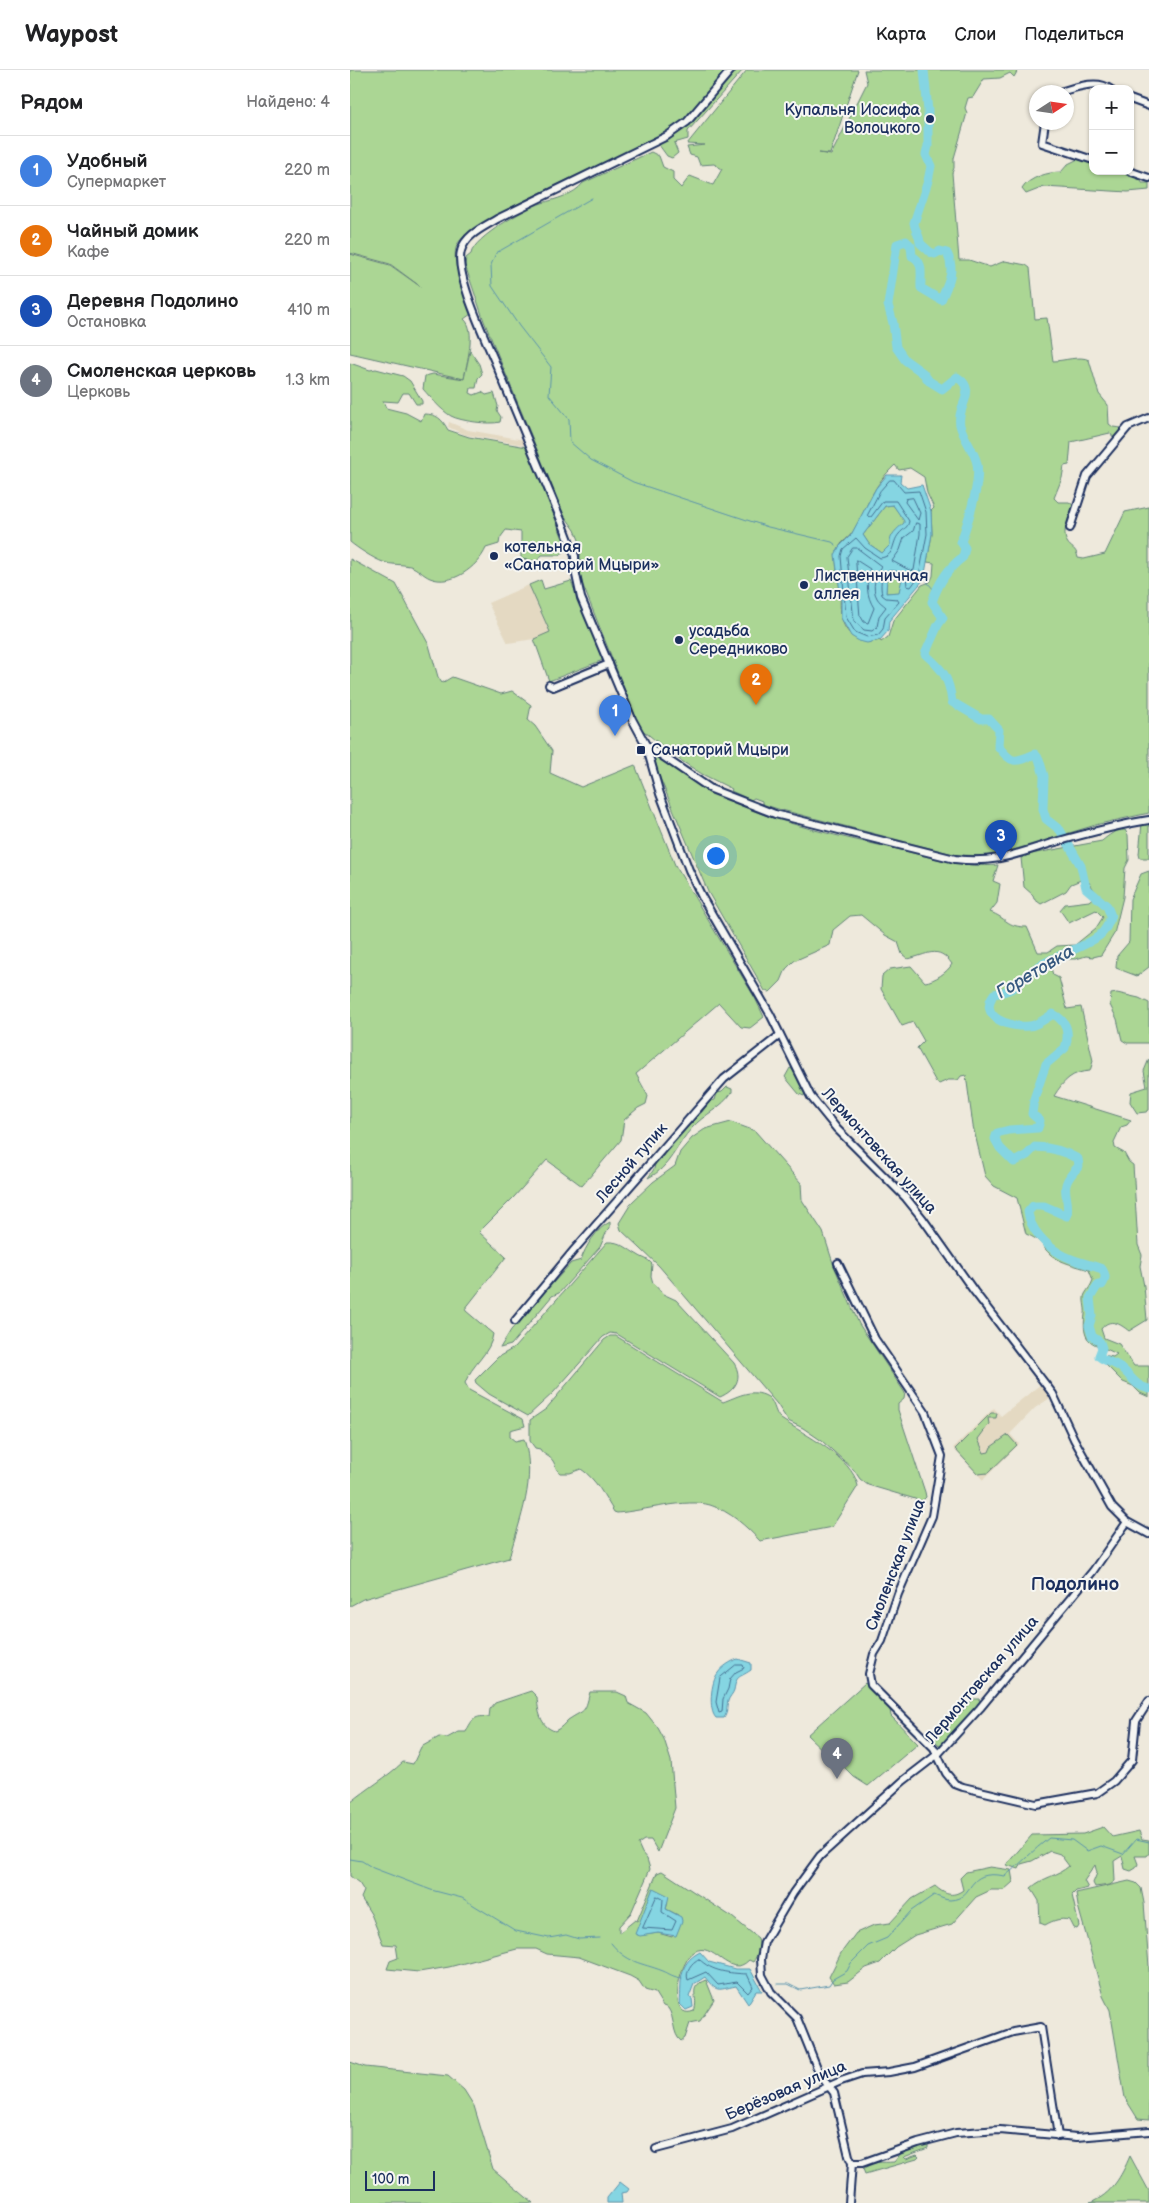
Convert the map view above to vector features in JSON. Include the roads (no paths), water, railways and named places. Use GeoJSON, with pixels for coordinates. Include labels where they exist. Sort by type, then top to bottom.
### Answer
{"type":"FeatureCollection","features":[{"type":"Feature","properties":{"kind":"street"},"geometry":{"type":"LineString","coordinates":[[732,70],[687,122],[667,136],[491,222],[472,234],[464,243],[460,253],[459,261],[462,273],[478,320],[575,556],[576,575],[581,598],[632,719],[646,745],[688,775],[722,794],[775,814],[875,840],[975,862],[1000,859],[1075,837],[1149,820]]}},
{"type":"Feature","properties":{"kind":"street"},"geometry":{"type":"LineString","coordinates":[[1074,89],[1089,86]]}},
{"type":"Feature","properties":{"kind":"street"},"geometry":{"type":"LineString","coordinates":[[1134,100],[1149,106]]}},
{"type":"Feature","properties":{"kind":"street"},"geometry":{"type":"LineString","coordinates":[[1044,130],[1042,143],[1089,159]]}},
{"type":"Feature","properties":{"kind":"street"},"geometry":{"type":"LineString","coordinates":[[1134,173],[1149,178]]}},
{"type":"Feature","properties":{"kind":"street"},"geometry":{"type":"LineString","coordinates":[[1070,528],[1087,476],[1128,427],[1149,418]]}},
{"type":"Feature","properties":{"kind":"street"},"geometry":{"type":"LineString","coordinates":[[549,685],[553,687],[609,664]]}},
{"type":"Feature","properties":{"kind":"street","name":"Лермонтовская улица"},"geometry":{"type":"LineString","coordinates":[[646,745],[660,794],[689,870],[702,898],[751,981],[816,1105],[915,1208],[974,1291],[1053,1394],[1067,1426],[1103,1494],[1127,1522],[1149,1534]]}},
{"type":"Feature","properties":{"kind":"street","name":"Лесной тупик"},"geometry":{"type":"LineString","coordinates":[[516,1321],[574,1250],[724,1078],[780,1035]]}},
{"type":"Feature","properties":{"kind":"street","name":"Смоленская улица"},"geometry":{"type":"LineString","coordinates":[[838,1263],[875,1339],[925,1412],[942,1456],[932,1516],[898,1594],[882,1641],[874,1654],[869,1674],[871,1685],[938,1754],[946,1773],[955,1784],[963,1788],[1036,1804],[1092,1795],[1114,1781],[1129,1766],[1134,1754],[1136,1721],[1149,1701]]}},
{"type":"Feature","properties":{"kind":"street","name":"Лермонтовская улица"},"geometry":{"type":"LineString","coordinates":[[849,2203],[852,2163],[836,2097],[820,2075],[797,2018],[765,1983],[761,1968],[764,1942],[793,1892],[820,1856],[903,1781],[938,1754],[980,1708],[1093,1571],[1127,1522]]}},
{"type":"Feature","properties":{"kind":"street","name":"Берёзовая улица"},"geometry":{"type":"LineString","coordinates":[[656,2149],[732,2129],[829,2088],[841,2081],[862,2074],[889,2072],[915,2067],[1013,2032],[1042,2027],[1058,2136]]}},
{"type":"Feature","properties":{"kind":"street"},"geometry":{"type":"LineString","coordinates":[[852,2163],[862,2163],[918,2143],[956,2133],[1000,2130],[1058,2136],[1100,2136],[1149,2130]]}},
{"type":"Feature","properties":{"kind":"water"},"geometry":{"type":"Polygon","coordinates":[[[887,475],[901,475],[900,482],[907,488],[922,485],[931,511],[932,534],[924,579],[889,621],[888,631],[880,640],[867,643],[851,636],[841,618],[841,599],[835,555],[839,547],[851,535],[876,488],[887,475]],[[893,505],[885,506],[863,535],[869,544],[882,553],[890,545],[894,532],[904,523],[893,505]],[[895,575],[887,577],[886,593],[899,592],[902,579],[895,575]]]}},
{"type":"Feature","properties":{"kind":"water"},"geometry":{"type":"Polygon","coordinates":[[[738,1659],[751,1663],[751,1670],[737,1679],[728,1701],[724,1718],[716,1718],[711,1702],[714,1682],[724,1666],[738,1659]]]}},
{"type":"Feature","properties":{"kind":"water"},"geometry":{"type":"Polygon","coordinates":[[[653,1888],[669,1896],[666,1909],[681,1917],[682,1921],[676,1936],[658,1933],[640,1936],[635,1934],[653,1888]]]}},
{"type":"Feature","properties":{"kind":"water"},"geometry":{"type":"Polygon","coordinates":[[[700,1952],[709,1962],[735,1969],[750,1969],[762,1991],[756,1991],[748,2004],[736,1986],[718,1989],[712,1986],[705,1977],[694,1984],[689,1997],[692,1999],[693,2007],[686,2010],[680,2004],[682,1974],[687,1962],[700,1952]]]}},
{"type":"Feature","properties":{"kind":"water"},"geometry":{"type":"Polygon","coordinates":[[[620,2182],[629,2189],[627,2192],[621,2193],[622,2203],[607,2203],[607,2198],[620,2182]]]}},
{"type":"Feature","properties":{"kind":"waterway","name":"Горетовка"},"geometry":{"type":"LineString","coordinates":[[924,70],[928,111],[928,146],[926,155],[931,166],[914,223],[920,243],[935,254],[940,251],[947,253],[951,272],[941,300],[921,288],[920,266],[919,262],[912,256],[911,246],[906,241],[897,244],[888,305],[893,323],[896,347],[905,360],[923,373],[929,381],[942,389],[957,377],[963,382],[967,393],[961,411],[960,425],[978,468],[976,490],[961,542],[965,548],[963,557],[948,571],[934,595],[932,602],[943,618],[925,654],[947,680],[952,702],[981,719],[989,719],[999,730],[998,746],[1010,759],[1018,760],[1035,754],[1039,759],[1044,776],[1043,809],[1046,819],[1060,830],[1081,866],[1086,888],[1107,906],[1111,916],[1103,932],[1092,941],[1039,966],[1010,990],[994,994],[990,1002],[990,1009],[993,1015],[1005,1023],[1032,1026],[1053,1014],[1061,1020],[1067,1032],[1065,1048],[1046,1064],[1034,1099],[1032,1114],[1040,1121],[1038,1128],[1009,1130],[997,1133],[995,1139],[1000,1148],[1014,1162],[1027,1155],[1035,1147],[1057,1150],[1078,1159],[1079,1166],[1072,1174],[1066,1186],[1067,1216],[1044,1206],[1033,1206],[1028,1212],[1029,1218],[1035,1231],[1055,1251],[1070,1259],[1102,1269],[1105,1275],[1104,1281],[1102,1285],[1098,1285],[1090,1298],[1092,1316],[1089,1326],[1092,1336],[1100,1342],[1102,1348],[1099,1356],[1118,1365],[1136,1383],[1149,1389]]}},
{"type":"Feature","properties":{"kind":"waterway"},"geometry":{"type":"LineString","coordinates":[[592,198],[496,253],[491,265],[492,286],[519,326],[551,367],[549,395],[569,419],[570,442],[591,460],[633,482],[768,527],[832,542],[836,545]]}},
{"type":"Feature","properties":{"kind":"waterway"},"geometry":{"type":"LineString","coordinates":[[927,582],[935,591]]}},
{"type":"Feature","properties":{"kind":"waterway"},"geometry":{"type":"LineString","coordinates":[[778,1984],[788,1984],[800,1990],[829,1985],[833,1979],[847,1971],[851,1963],[868,1946],[887,1938],[911,1911],[934,1895],[948,1900],[958,1898],[964,1895],[976,1880],[983,1876],[1005,1876],[1049,1838],[1072,1840],[1087,1851],[1101,1846],[1123,1854],[1136,1839],[1149,1842]]}},
{"type":"Feature","properties":{"kind":"waterway"},"geometry":{"type":"LineString","coordinates":[[350,1859],[362,1861],[373,1868],[431,1890],[462,1898],[516,1931],[549,1938],[566,1935],[579,1939],[600,1938]]}},
{"type":"Feature","properties":{"kind":"waterway"},"geometry":{"type":"LineString","coordinates":[[611,1943],[629,1959],[682,1978]]}},
{"type":"Feature","properties":{"kind":"place","name":"Купальня Иосифа Волоцкого"},"geometry":{"type":"Point","coordinates":[930,119]}},
{"type":"Feature","properties":{"kind":"place","name":"котельная «Санаторий Мцыри»"},"geometry":{"type":"Point","coordinates":[494,556]}},
{"type":"Feature","properties":{"kind":"place","name":"Лиственничная аллея"},"geometry":{"type":"Point","coordinates":[804,585]}},
{"type":"Feature","properties":{"kind":"place","name":"усадьба Середниково"},"geometry":{"type":"Point","coordinates":[679,640]}},
{"type":"Feature","properties":{"kind":"place","name":"Чайный домик"},"geometry":{"type":"Point","coordinates":[756,705]}},
{"type":"Feature","properties":{"kind":"place","name":"Удобный"},"geometry":{"type":"Point","coordinates":[615,736]}},
{"type":"Feature","properties":{"kind":"place","name":"Санаторий Мцыри"},"geometry":{"type":"Point","coordinates":[641,750]}},
{"type":"Feature","properties":{"kind":"place","name":"Деревня Подолино"},"geometry":{"type":"Point","coordinates":[1001,861]}},
{"type":"Feature","properties":{"kind":"place","name":"Смоленская церковь"},"geometry":{"type":"Point","coordinates":[837,1779]}},
{"type":"Feature","properties":{"kind":"district","name":"Подолино"},"geometry":{"type":"Point","coordinates":[1075,1584]}}]}
